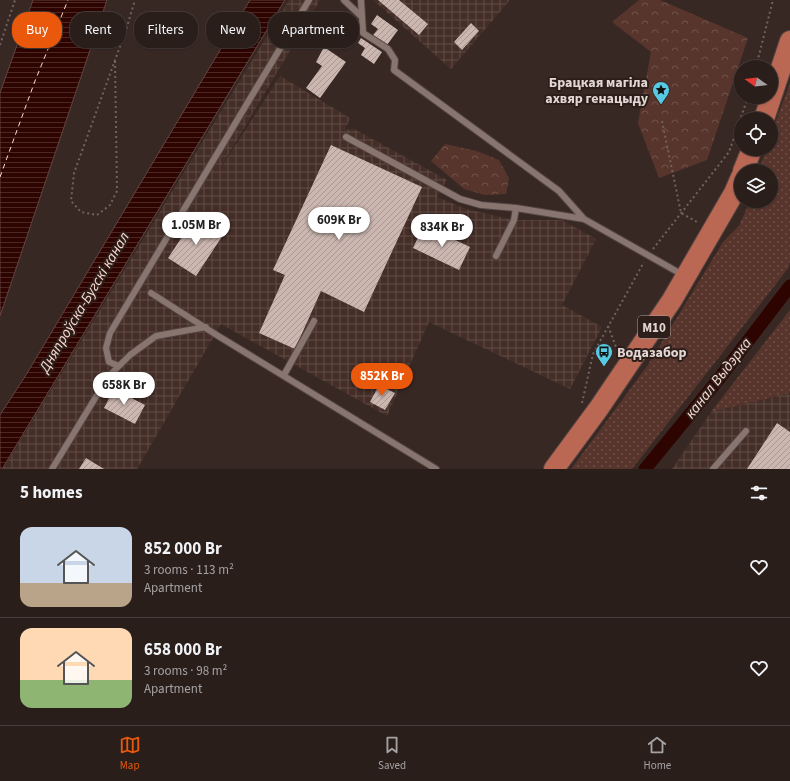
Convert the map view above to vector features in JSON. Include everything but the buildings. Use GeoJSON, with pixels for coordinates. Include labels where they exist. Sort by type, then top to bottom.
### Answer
{"type":"FeatureCollection","features":[{"type":"Feature","properties":{"kind":"main road"},"geometry":{"type":"LineString","coordinates":[[766,112],[790,41]]}},
{"type":"Feature","properties":{"kind":"main road","name":"М10"},"geometry":{"type":"LineString","coordinates":[[554,469],[599,408],[686,277],[734,193]]}},
{"type":"Feature","properties":{"kind":"lane"},"geometry":{"type":"LineString","coordinates":[[119,366],[109,362],[106,348],[110,333],[309,0]]}},
{"type":"Feature","properties":{"kind":"lane"},"geometry":{"type":"LineString","coordinates":[[344,0],[362,17]]}},
{"type":"Feature","properties":{"kind":"lane"},"geometry":{"type":"LineString","coordinates":[[361,0],[363,33],[388,49],[395,60],[394,70],[559,191],[584,219],[686,277]]}},
{"type":"Feature","properties":{"kind":"lane"},"geometry":{"type":"LineString","coordinates":[[346,137],[460,199],[481,205],[516,208],[584,219]]}},
{"type":"Feature","properties":{"kind":"lane"},"geometry":{"type":"LineString","coordinates":[[496,256],[514,220],[516,208]]}},
{"type":"Feature","properties":{"kind":"lane"},"geometry":{"type":"LineString","coordinates":[[151,293],[436,469]]}},
{"type":"Feature","properties":{"kind":"lane"},"geometry":{"type":"LineString","coordinates":[[284,375],[314,321]]}},
{"type":"Feature","properties":{"kind":"lane"},"geometry":{"type":"LineString","coordinates":[[52,469],[108,377],[130,355],[156,336],[206,327]]}},
{"type":"Feature","properties":{"kind":"lane"},"geometry":{"type":"LineString","coordinates":[[713,469],[746,431]]}},
{"type":"Feature","properties":{"kind":"path"},"geometry":{"type":"LineString","coordinates":[[0,45],[15,0]]}},
{"type":"Feature","properties":{"kind":"path"},"geometry":{"type":"LineString","coordinates":[[115,61],[117,191],[110,205],[97,215],[81,212],[71,201],[74,173],[126,30],[135,0]]}},
{"type":"Feature","properties":{"kind":"path"},"geometry":{"type":"LineString","coordinates":[[758,60],[773,0]]}},
{"type":"Feature","properties":{"kind":"path"},"geometry":{"type":"LineString","coordinates":[[582,404],[593,354],[608,326],[648,256],[729,152],[746,104]]}},
{"type":"Feature","properties":{"kind":"path"},"geometry":{"type":"LineString","coordinates":[[662,121],[681,213]]}},
{"type":"Feature","properties":{"kind":"path"},"geometry":{"type":"LineString","coordinates":[[608,326],[620,357]]}},
{"type":"Feature","properties":{"kind":"shaded area"},"geometry":{"type":"Polygon","coordinates":[[[289,0],[320,0],[313,12],[282,12],[289,0]]]}},
{"type":"Feature","properties":{"kind":"shaded area"},"geometry":{"type":"Polygon","coordinates":[[[373,0],[510,0],[451,69],[373,0]]]}},
{"type":"Feature","properties":{"kind":"shaded area"},"geometry":{"type":"Polygon","coordinates":[[[268,34],[268,48],[292,48],[215,177],[280,76],[350,118],[345,130],[354,129],[447,180],[437,197],[466,209],[514,220],[562,220],[596,239],[562,305],[602,327],[570,389],[429,322],[387,416],[221,324],[137,469],[3,469],[260,48],[268,34]]]}},
{"type":"Feature","properties":{"kind":"shaded area"},"geometry":{"type":"Polygon","coordinates":[[[790,393],[790,469],[672,469],[711,412],[790,393]]]}},
{"type":"Feature","properties":{"kind":"green space"},"geometry":{"type":"Polygon","coordinates":[[[639,0],[660,0],[748,38],[741,60],[734,60],[734,80],[707,160],[659,178],[638,123],[651,52],[612,22],[639,0]]]}},
{"type":"Feature","properties":{"kind":"green space"},"geometry":{"type":"Polygon","coordinates":[[[790,83],[789,267],[632,469],[571,469],[648,365],[723,242],[739,226],[747,208],[778,208],[778,164],[761,164],[764,156],[778,156],[778,115],[790,83]]]}},
{"type":"Feature","properties":{"kind":"green space"},"geometry":{"type":"Polygon","coordinates":[[[445,144],[477,151],[499,160],[509,178],[506,194],[485,195],[464,189],[431,161],[445,144]]]}},
{"type":"Feature","properties":{"kind":"green space"},"geometry":{"type":"Polygon","coordinates":[[[790,310],[790,393],[711,412],[790,310]]]}},
{"type":"Feature","properties":{"kind":"water"},"geometry":{"type":"Polygon","coordinates":[[[33,0],[107,0],[103,12],[70,12],[70,48],[91,48],[0,316],[0,93],[16,48],[62,48],[62,12],[29,12],[33,0]]]}},
{"type":"Feature","properties":{"kind":"water"},"geometry":{"type":"Polygon","coordinates":[[[250,0],[285,0],[278,12],[268,12],[268,28],[260,41],[260,12],[243,12],[250,0]]]}},
{"type":"Feature","properties":{"kind":"water","name":"Дняпроўска-Бугскі канал"},"geometry":{"type":"Polygon","coordinates":[[[221,48],[256,48],[2,469],[0,469],[0,415],[26,375],[221,48]]]}},
{"type":"Feature","properties":{"kind":"waterway","name":"канал Выдэрка"},"geometry":{"type":"LineString","coordinates":[[645,469],[718,380],[790,286]]}},
{"type":"Feature","properties":{"kind":"ferry route"},"geometry":{"type":"LineString","coordinates":[[0,177],[35,81],[68,0]]}},
{"type":"Feature","properties":{"kind":"place","name":"Брацкая магіла ахвяр генацыду"},"geometry":{"type":"Point","coordinates":[661,105]}},
{"type":"Feature","properties":{"kind":"place","name":"Водазабор"},"geometry":{"type":"Point","coordinates":[604,367]}}]}
